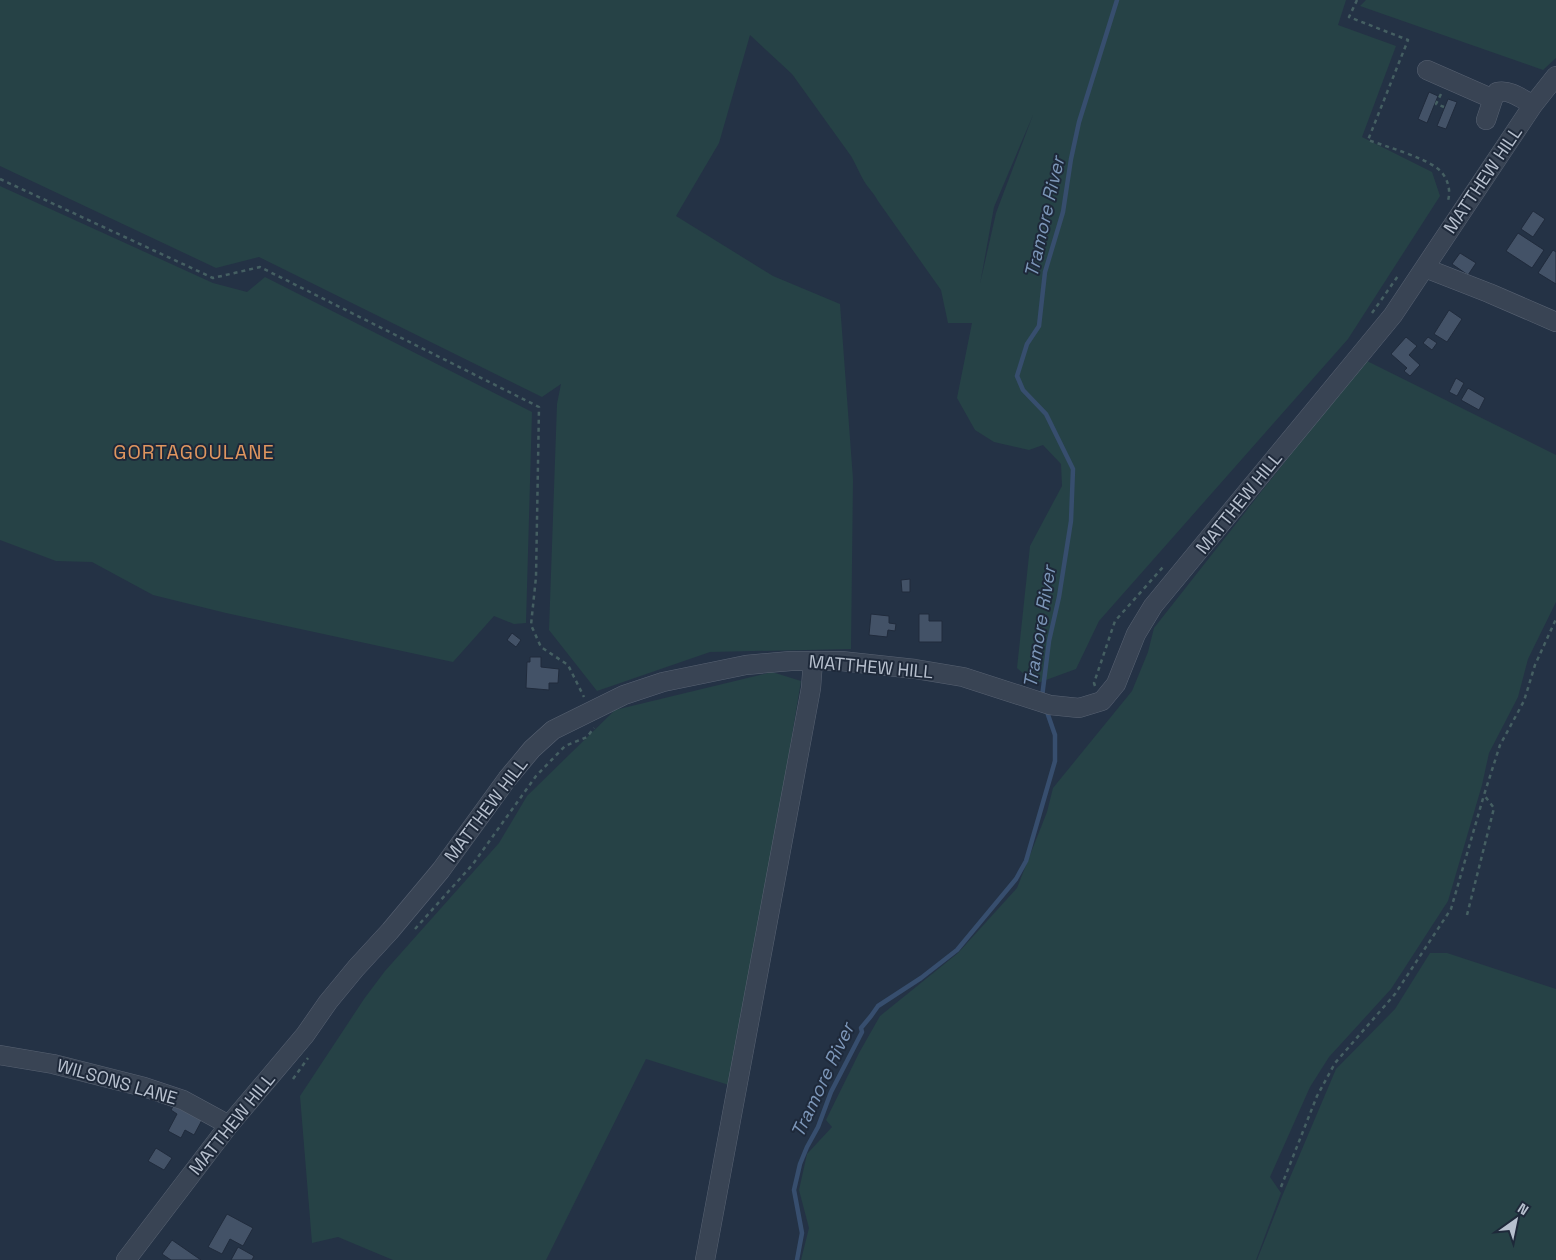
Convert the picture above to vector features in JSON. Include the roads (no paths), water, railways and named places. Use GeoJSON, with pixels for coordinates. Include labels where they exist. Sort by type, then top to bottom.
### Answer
{"type":"FeatureCollection","features":[{"type":"Feature","properties":{"kind":"street"},"geometry":{"type":"LineString","coordinates":[[1427,70],[1493,99]]}},
{"type":"Feature","properties":{"kind":"street","name":"MATTHEW HILL"},"geometry":{"type":"LineString","coordinates":[[126,1260],[229,1125],[305,1036],[328,1002],[442,870],[507,779],[532,749],[553,730],[624,695],[663,682],[746,664],[791,661],[841,661],[893,666],[963,677],[1042,703],[1079,708],[1102,701],[1116,684],[1136,634],[1153,606],[1393,315],[1533,105],[1556,76]]}},
{"type":"Feature","properties":{"kind":"street"},"geometry":{"type":"LineString","coordinates":[[1486,120],[1497,92],[1504,90],[1533,105]]}},
{"type":"Feature","properties":{"kind":"street"},"geometry":{"type":"LineString","coordinates":[[1425,268],[1556,322]]}},
{"type":"Feature","properties":{"kind":"street"},"geometry":{"type":"LineString","coordinates":[[705,1260],[811,688],[813,661]]}},
{"type":"Feature","properties":{"kind":"street","name":"WILSONS LANE"},"geometry":{"type":"LineString","coordinates":[[0,1054],[53,1064],[144,1087],[183,1100],[229,1125]]}},
{"type":"Feature","properties":{"kind":"waterway","name":"Tramore River"},"geometry":{"type":"LineString","coordinates":[[1042,697],[1049,641],[1059,597],[1071,521],[1073,469],[1046,414],[1023,390],[1017,376],[1027,344],[1039,326],[1045,272],[1063,212],[1079,122],[1117,0]]}},
{"type":"Feature","properties":{"kind":"waterway","name":"Tramore River"},"geometry":{"type":"LineString","coordinates":[[797,1260],[802,1233],[794,1190],[800,1164],[818,1127],[831,1092],[862,1032],[861,1028],[878,1006],[921,978],[957,950],[1016,879],[1026,861],[1055,761],[1055,735],[1046,709]]}},
{"type":"Feature","properties":{"kind":"district","name":"GORTAGOULANE"},"geometry":{"type":"Point","coordinates":[194,452]}}]}
